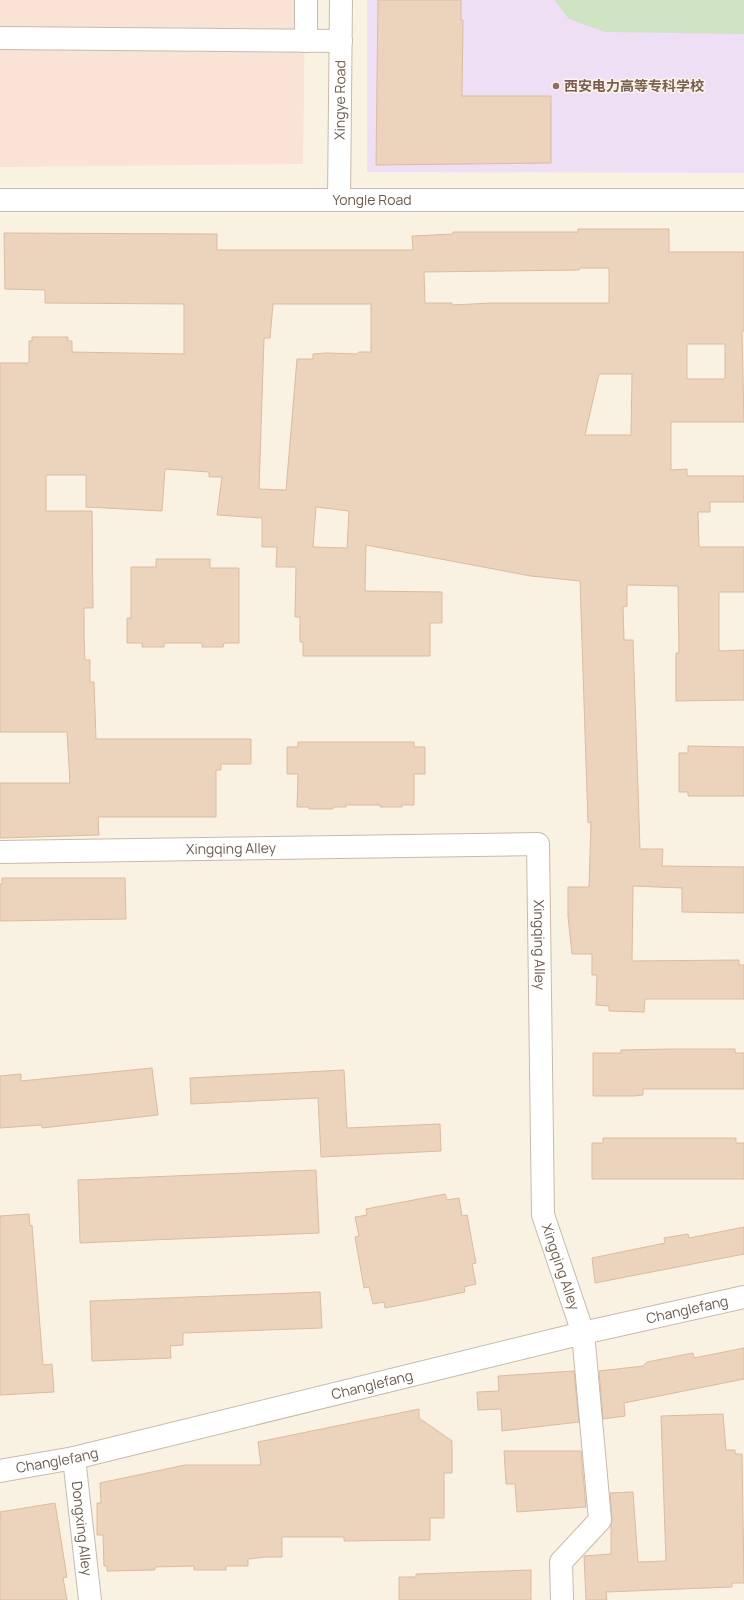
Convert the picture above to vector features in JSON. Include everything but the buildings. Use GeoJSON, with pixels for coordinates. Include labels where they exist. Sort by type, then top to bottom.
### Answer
{"type":"FeatureCollection","features":[{"type":"Feature","properties":{"kind":"street"},"geometry":{"type":"LineString","coordinates":[[306,0],[306,41]]}},
{"type":"Feature","properties":{"kind":"street","name":"Xingye Road"},"geometry":{"type":"LineString","coordinates":[[339,200],[341,0]]}},
{"type":"Feature","properties":{"kind":"street"},"geometry":{"type":"LineString","coordinates":[[0,38],[341,41]]}},
{"type":"Feature","properties":{"kind":"street","name":"Yongle Road"},"geometry":{"type":"LineString","coordinates":[[0,200],[744,200]]}},
{"type":"Feature","properties":{"kind":"street","name":"Xingqing Alley"},"geometry":{"type":"LineString","coordinates":[[0,852],[538,844],[543,1215],[583,1333],[600,1520],[561,1562],[562,1600]]}},
{"type":"Feature","properties":{"kind":"street","name":"Changlefang"},"geometry":{"type":"LineString","coordinates":[[0,1471],[74,1458],[583,1333],[744,1297]]}},
{"type":"Feature","properties":{"kind":"street","name":"Dongxing Alley"},"geometry":{"type":"LineString","coordinates":[[74,1458],[90,1600]]}},
{"type":"Feature","properties":{"kind":"shaded area"},"geometry":{"type":"Polygon","coordinates":[[[0,0],[305,0],[303,164],[0,167],[0,0]]]}},
{"type":"Feature","properties":{"kind":"shaded area","name":"西安电力高等专科学校"},"geometry":{"type":"Polygon","coordinates":[[[367,0],[744,0],[744,173],[367,172],[367,0]]]}},
{"type":"Feature","properties":{"kind":"green space"},"geometry":{"type":"Polygon","coordinates":[[[554,0],[744,0],[744,34],[605,32],[569,19],[554,0]]]}},
{"type":"Feature","properties":{"kind":"place","name":"西安电力高等专科学校"},"geometry":{"type":"Point","coordinates":[556,86]}}]}
